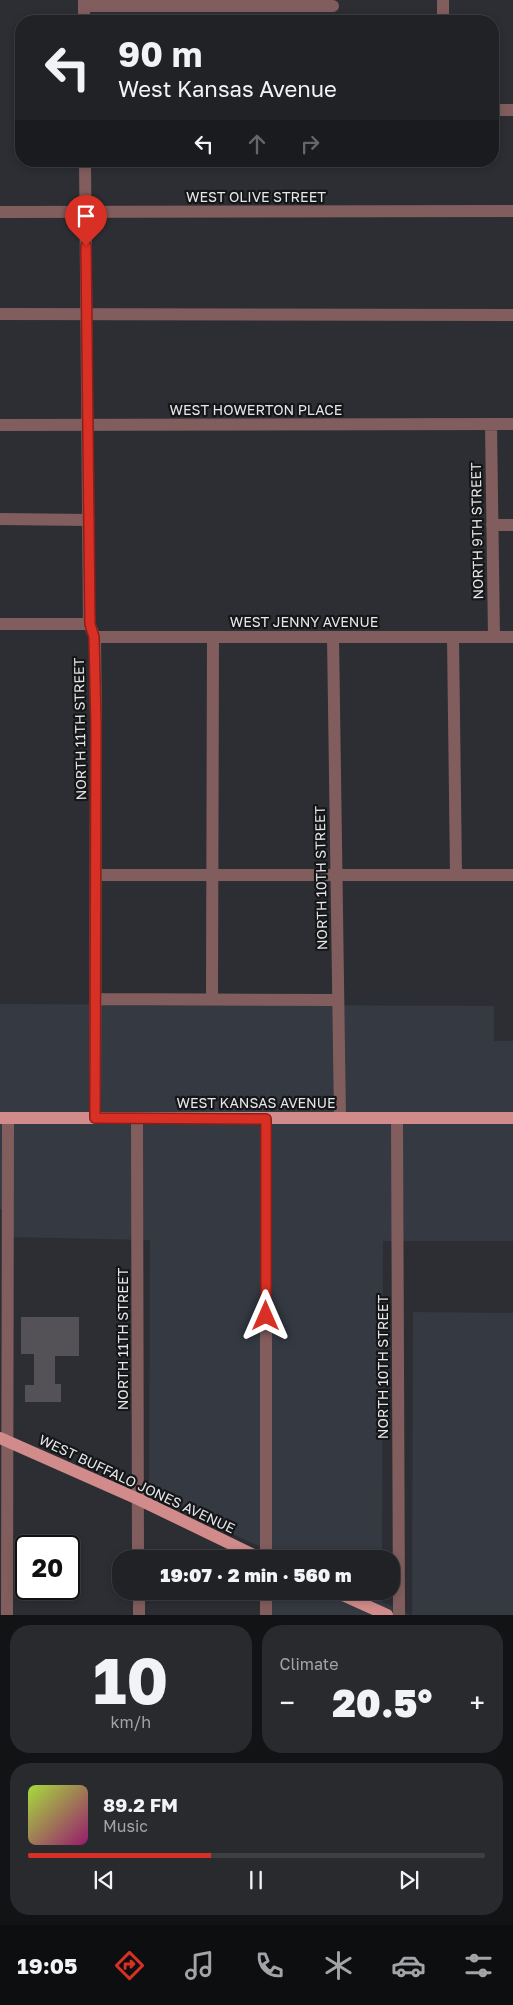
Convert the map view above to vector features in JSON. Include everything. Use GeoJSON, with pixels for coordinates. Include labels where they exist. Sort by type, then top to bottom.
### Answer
{"type":"FeatureCollection","features":[{"type":"Feature","properties":{"kind":"main road","name":"WEST KANSAS AVENUE"},"geometry":{"type":"LineString","coordinates":[[4,1118],[513,1118]]}},
{"type":"Feature","properties":{"kind":"main road","name":"WEST BUFFALO JONES AVENUE"},"geometry":{"type":"LineString","coordinates":[[4,1440],[138,1499],[243,1550]]}},
{"type":"Feature","properties":{"kind":"main road"},"geometry":{"type":"LineString","coordinates":[[354,1600],[387,1615]]}},
{"type":"Feature","properties":{"kind":"street"},"geometry":{"type":"LineString","coordinates":[[443,0],[443,15]]}},
{"type":"Feature","properties":{"kind":"street"},"geometry":{"type":"LineString","coordinates":[[84,3],[251,3],[333,6]]}},
{"type":"Feature","properties":{"kind":"street"},"geometry":{"type":"LineString","coordinates":[[499,110],[513,110]]}},
{"type":"Feature","properties":{"kind":"street","name":"NORTH 11TH STREET"},"geometry":{"type":"LineString","coordinates":[[85,167],[90,624],[94,637],[96,875],[95,1118]]}},
{"type":"Feature","properties":{"kind":"street","name":"WEST OLIVE STREET"},"geometry":{"type":"LineString","coordinates":[[0,212],[513,211]]}},
{"type":"Feature","properties":{"kind":"street"},"geometry":{"type":"LineString","coordinates":[[0,314],[513,315]]}},
{"type":"Feature","properties":{"kind":"street","name":"WEST HOWERTON PLACE"},"geometry":{"type":"LineString","coordinates":[[0,424],[513,424]]}},
{"type":"Feature","properties":{"kind":"street","name":"NORTH 9TH STREET"},"geometry":{"type":"LineString","coordinates":[[492,424],[494,637]]}},
{"type":"Feature","properties":{"kind":"street"},"geometry":{"type":"LineString","coordinates":[[0,519],[89,520]]}},
{"type":"Feature","properties":{"kind":"street"},"geometry":{"type":"LineString","coordinates":[[492,524],[513,524]]}},
{"type":"Feature","properties":{"kind":"street"},"geometry":{"type":"LineString","coordinates":[[0,624],[90,624]]}},
{"type":"Feature","properties":{"kind":"street","name":"WEST JENNY AVENUE"},"geometry":{"type":"LineString","coordinates":[[94,637],[513,637]]}},
{"type":"Feature","properties":{"kind":"street"},"geometry":{"type":"LineString","coordinates":[[212,999],[213,637]]}},
{"type":"Feature","properties":{"kind":"street","name":"NORTH 10TH STREET"},"geometry":{"type":"LineString","coordinates":[[333,637],[340,1118]]}},
{"type":"Feature","properties":{"kind":"street"},"geometry":{"type":"LineString","coordinates":[[453,637],[456,875]]}},
{"type":"Feature","properties":{"kind":"street"},"geometry":{"type":"LineString","coordinates":[[96,875],[513,875]]}},
{"type":"Feature","properties":{"kind":"street"},"geometry":{"type":"LineString","coordinates":[[96,999],[338,1000]]}},
{"type":"Feature","properties":{"kind":"street"},"geometry":{"type":"LineString","coordinates":[[4,1118],[4,1440],[7,1615]]}},
{"type":"Feature","properties":{"kind":"street","name":"NORTH 11TH STREET"},"geometry":{"type":"LineString","coordinates":[[137,1118],[138,1550]]}},
{"type":"Feature","properties":{"kind":"street","name":"NORTH 10TH STREET"},"geometry":{"type":"LineString","coordinates":[[397,1118],[399,1615]]}},
{"type":"Feature","properties":{"kind":"street"},"geometry":{"type":"LineString","coordinates":[[266,1119],[266,1550]]}},
{"type":"Feature","properties":{"kind":"street"},"geometry":{"type":"LineString","coordinates":[[139,1600],[139,1615]]}},
{"type":"Feature","properties":{"kind":"street"},"geometry":{"type":"LineString","coordinates":[[266,1600],[266,1615]]}},
{"type":"Feature","properties":{"kind":"shaded area"},"geometry":{"type":"Polygon","coordinates":[[[0,1004],[494,1006],[494,1041],[513,1041],[513,1241],[383,1241],[382,1550],[268,1550],[149,1496],[150,1240],[8,1237],[8,1209],[0,1209],[0,1004]]]}},
{"type":"Feature","properties":{"kind":"shaded area"},"geometry":{"type":"Polygon","coordinates":[[[413,1312],[513,1313],[513,1615],[412,1615],[413,1312]]]}},
{"type":"Feature","properties":{"kind":"shaded area"},"geometry":{"type":"Polygon","coordinates":[[[272,1600],[382,1600],[382,1602],[411,1615],[272,1615],[272,1600]]]}},
{"type":"Feature","properties":{"kind":"building"},"geometry":{"type":"Polygon","coordinates":[[[21,1317],[79,1317],[79,1356],[55,1356],[55,1384],[61,1384],[61,1402],[25,1402],[25,1385],[34,1385],[34,1354],[21,1354],[21,1317]]]}},
{"type":"Feature","properties":{"kind":"route"},"geometry":{"type":"LineString","coordinates":[[86,246],[90,624],[94,637],[96,724],[95,1118],[266,1119],[266,1316]]}}]}
